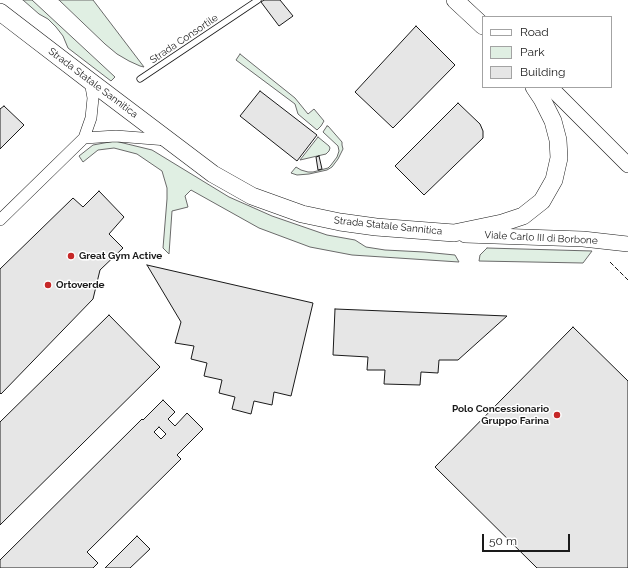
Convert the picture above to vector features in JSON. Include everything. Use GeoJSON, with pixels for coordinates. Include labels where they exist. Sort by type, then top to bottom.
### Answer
{"type":"FeatureCollection","features":[{"type":"Feature","properties":{"kind":"main road"},"geometry":{"type":"LineString","coordinates":[[455,0],[482,25]]}},
{"type":"Feature","properties":{"kind":"main road","name":"Strada Statale Sannitica"},"geometry":{"type":"LineString","coordinates":[[0,12],[213,174],[252,196],[302,214],[340,222],[376,227],[454,233],[502,223],[523,216],[542,201],[554,180],[559,158],[558,140],[553,121],[535,88]]}},
{"type":"Feature","properties":{"kind":"main road"},"geometry":{"type":"LineString","coordinates":[[551,88],[628,165]]}},
{"type":"Feature","properties":{"kind":"main road","name":"Viale Carlo III di Borbone"},"geometry":{"type":"LineString","coordinates":[[454,233],[583,239],[628,244]]}},
{"type":"Feature","properties":{"kind":"street"},"geometry":{"type":"LineString","coordinates":[[0,220],[84,138],[91,118],[93,98],[90,81]]}},
{"type":"Feature","properties":{"kind":"street"},"geometry":{"type":"LineString","coordinates":[[84,138],[116,136],[168,140]]}},
{"type":"Feature","properties":{"kind":"lane","name":"Strada Consortile"},"geometry":{"type":"LineString","coordinates":[[140,80],[258,0]]}},
{"type":"Feature","properties":{"kind":"green space"},"geometry":{"type":"Polygon","coordinates":[[[23,0],[32,0],[115,77],[111,81],[68,48],[63,36],[56,27],[23,0]]]}},
{"type":"Feature","properties":{"kind":"green space"},"geometry":{"type":"Polygon","coordinates":[[[59,0],[93,0],[144,67],[117,54],[59,0]]]}},
{"type":"Feature","properties":{"kind":"green space"},"geometry":{"type":"Polygon","coordinates":[[[240,54],[295,98],[308,114],[314,109],[324,121],[321,126],[317,130],[298,114],[295,104],[236,60],[240,54]]]}},
{"type":"Feature","properties":{"kind":"green space"},"geometry":{"type":"Polygon","coordinates":[[[327,126],[342,142],[343,149],[332,167],[327,170],[309,174],[297,175],[291,173],[296,167],[301,170],[313,172],[328,168],[331,165],[337,157],[339,151],[338,146],[323,132],[327,126]]]}},
{"type":"Feature","properties":{"kind":"green space"},"geometry":{"type":"Polygon","coordinates":[[[318,137],[329,146],[329,151],[326,154],[300,160],[318,137]]]}},
{"type":"Feature","properties":{"kind":"green space"},"geometry":{"type":"Polygon","coordinates":[[[115,141],[152,150],[229,197],[272,216],[327,235],[355,240],[366,247],[385,250],[455,255],[459,262],[352,255],[310,247],[259,228],[191,190],[185,196],[188,207],[172,211],[169,254],[163,248],[167,188],[162,171],[137,154],[114,148],[98,150],[83,162],[79,156],[93,145],[115,141]]]}},
{"type":"Feature","properties":{"kind":"green space"},"geometry":{"type":"Polygon","coordinates":[[[487,248],[592,251],[583,263],[479,261],[480,255],[487,248]]]}},
{"type":"Feature","properties":{"kind":"building"},"geometry":{"type":"Polygon","coordinates":[[[264,0],[280,0],[293,16],[279,26],[261,2],[264,0]]]}},
{"type":"Feature","properties":{"kind":"building"},"geometry":{"type":"Polygon","coordinates":[[[416,26],[455,65],[393,128],[355,92],[416,26]]]}},
{"type":"Feature","properties":{"kind":"building"},"geometry":{"type":"Polygon","coordinates":[[[260,91],[317,135],[297,161],[240,116],[260,91]]]}},
{"type":"Feature","properties":{"kind":"building"},"geometry":{"type":"Polygon","coordinates":[[[458,103],[480,124],[483,131],[483,138],[424,195],[395,166],[458,103]]]}},
{"type":"Feature","properties":{"kind":"building"},"geometry":{"type":"Polygon","coordinates":[[[4,106],[24,125],[0,149],[0,109],[4,106]]]}},
{"type":"Feature","properties":{"kind":"building"},"geometry":{"type":"Polygon","coordinates":[[[319,156],[322,169],[318,170],[316,157],[319,156]]]}},
{"type":"Feature","properties":{"kind":"building","name":"Ortoverde"},"geometry":{"type":"Polygon","coordinates":[[[99,191],[124,217],[109,234],[123,248],[100,270],[93,299],[1,394],[0,269],[73,198],[83,207],[99,191]]]}},
{"type":"Feature","properties":{"kind":"building"},"geometry":{"type":"Polygon","coordinates":[[[147,265],[313,303],[291,396],[274,392],[272,405],[254,401],[251,414],[232,409],[235,397],[219,393],[222,380],[204,376],[207,363],[191,359],[194,346],[175,343],[181,322],[147,265]]]}},
{"type":"Feature","properties":{"kind":"building"},"geometry":{"type":"Polygon","coordinates":[[[335,309],[507,316],[458,360],[439,360],[438,373],[421,372],[420,385],[384,384],[385,370],[367,370],[368,357],[333,355],[335,309]]]}},
{"type":"Feature","properties":{"kind":"building"},"geometry":{"type":"Polygon","coordinates":[[[109,315],[160,367],[0,525],[0,422],[109,315]]]}},
{"type":"Feature","properties":{"kind":"building","name":"Polo Concessionario Gruppo Farina"},"geometry":{"type":"Polygon","coordinates":[[[573,327],[628,381],[628,568],[537,568],[435,467],[573,327]]]}},
{"type":"Feature","properties":{"kind":"building"},"geometry":{"type":"Polygon","coordinates":[[[163,400],[175,412],[168,419],[175,426],[187,413],[203,429],[177,455],[181,459],[87,552],[98,563],[93,568],[0,568],[0,560],[142,419],[143,420],[163,400]],[[159,427],[154,432],[161,439],[166,434],[159,427]]]}},
{"type":"Feature","properties":{"kind":"building"},"geometry":{"type":"Polygon","coordinates":[[[137,536],[150,549],[130,568],[105,568],[137,536]]]}},
{"type":"Feature","properties":{"kind":"fence"},"geometry":{"type":"LineString","coordinates":[[610,262],[628,280]]}},
{"type":"Feature","properties":{"kind":"place","name":"Great Gym Active"},"geometry":{"type":"Point","coordinates":[71,256]}},
{"type":"Feature","properties":{"kind":"place","name":"Ortoverde"},"geometry":{"type":"Point","coordinates":[48,285]}},
{"type":"Feature","properties":{"kind":"place","name":"Polo Concessionario Gruppo Farina"},"geometry":{"type":"Point","coordinates":[557,415]}}]}
